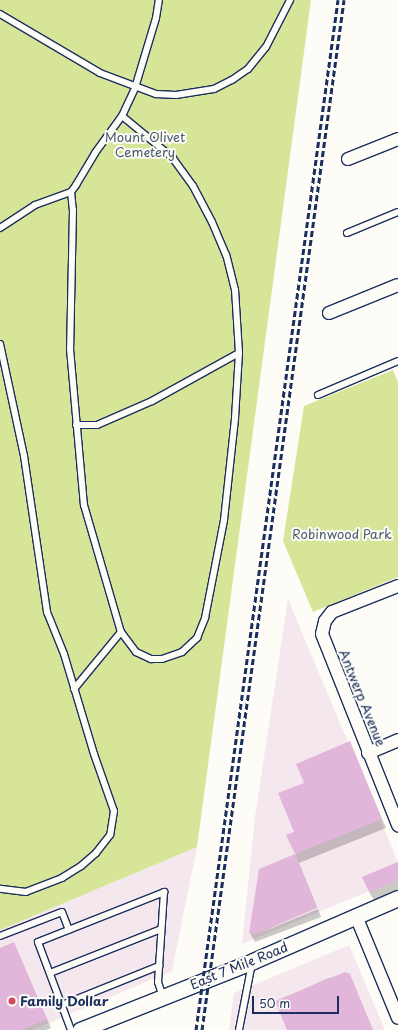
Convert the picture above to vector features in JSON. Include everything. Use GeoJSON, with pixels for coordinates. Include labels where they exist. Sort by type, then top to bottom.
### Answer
{"type":"FeatureCollection","features":[{"type":"Feature","properties":{"kind":"street"},"geometry":{"type":"LineString","coordinates":[[348,160],[398,139]]}},
{"type":"Feature","properties":{"kind":"street"},"geometry":{"type":"LineString","coordinates":[[329,313],[398,285]]}},
{"type":"Feature","properties":{"kind":"street","name":"Antwerp Avenue"},"geometry":{"type":"LineString","coordinates":[[397,820],[368,753],[324,640],[324,625],[332,612],[398,586]]}},
{"type":"Feature","properties":{"kind":"street"},"geometry":{"type":"LineString","coordinates":[[368,753],[398,740]]}},
{"type":"Feature","properties":{"kind":"street","name":"East 7 Mile Road"},"geometry":{"type":"LineString","coordinates":[[80,1030],[253,961],[398,898]]}},
{"type":"Feature","properties":{"kind":"street"},"geometry":{"type":"LineString","coordinates":[[356,916],[394,995],[398,1018]]}},
{"type":"Feature","properties":{"kind":"lane"},"geometry":{"type":"LineString","coordinates":[[0,228],[35,204],[71,192],[122,116],[135,88],[159,0]]}},
{"type":"Feature","properties":{"kind":"lane"},"geometry":{"type":"LineString","coordinates":[[0,14],[94,70],[135,88],[156,94],[176,95],[214,89],[232,80],[257,60],[277,29],[290,0]]}},
{"type":"Feature","properties":{"kind":"lane"},"geometry":{"type":"LineString","coordinates":[[71,192],[73,210],[70,349],[84,505],[121,632],[136,652],[151,659],[162,659],[182,652],[197,638],[202,627],[224,520],[235,418],[239,352],[235,290],[226,255],[212,222],[193,186],[173,158],[122,116]]}},
{"type":"Feature","properties":{"kind":"lane"},"geometry":{"type":"LineString","coordinates":[[347,233],[398,212]]}},
{"type":"Feature","properties":{"kind":"lane"},"geometry":{"type":"LineString","coordinates":[[0,344],[24,456],[47,612],[64,654],[114,812],[110,835],[96,853],[62,878],[26,892],[0,889]]}},
{"type":"Feature","properties":{"kind":"lane"},"geometry":{"type":"LineString","coordinates":[[76,425],[97,425],[152,401],[239,352]]}},
{"type":"Feature","properties":{"kind":"lane"},"geometry":{"type":"LineString","coordinates":[[318,394],[398,361]]}},
{"type":"Feature","properties":{"kind":"lane"},"geometry":{"type":"LineString","coordinates":[[74,689],[121,632]]}},
{"type":"Feature","properties":{"kind":"lane"},"geometry":{"type":"LineString","coordinates":[[72,1030],[38,942],[164,892],[158,982],[163,997]]}},
{"type":"Feature","properties":{"kind":"lane"},"geometry":{"type":"LineString","coordinates":[[0,936],[62,912],[68,930]]}},
{"type":"Feature","properties":{"kind":"lane"},"geometry":{"type":"LineString","coordinates":[[50,973],[161,929]]}},
{"type":"Feature","properties":{"kind":"lane"},"geometry":{"type":"LineString","coordinates":[[240,1030],[253,961]]}},
{"type":"Feature","properties":{"kind":"lane"},"geometry":{"type":"LineString","coordinates":[[62,1005],[159,966]]}},
{"type":"Feature","properties":{"kind":"shaded area"},"geometry":{"type":"Polygon","coordinates":[[[288,599],[398,862],[398,879],[242,944],[255,817],[288,599]]]}},
{"type":"Feature","properties":{"kind":"shaded area"},"geometry":{"type":"Polygon","coordinates":[[[197,847],[172,971],[32,1030],[0,1030],[0,930],[197,847]]]}},
{"type":"Feature","properties":{"kind":"shaded area"},"geometry":{"type":"Polygon","coordinates":[[[349,945],[385,1030],[229,1030],[234,993],[349,945]]]}},
{"type":"Feature","properties":{"kind":"green space","name":"Mount Olivet Cemetery"},"geometry":{"type":"Polygon","coordinates":[[[0,0],[311,0],[197,847],[0,930],[0,0]]]}},
{"type":"Feature","properties":{"kind":"green space","name":"Robinwood Park"},"geometry":{"type":"Polygon","coordinates":[[[393,370],[398,382],[398,577],[313,612],[283,541],[304,406],[393,370]]]}},
{"type":"Feature","properties":{"kind":"building"},"geometry":{"type":"Polygon","coordinates":[[[350,741],[382,819],[295,854],[286,835],[294,832],[278,793],[304,783],[296,764],[350,741]]]}},
{"type":"Feature","properties":{"kind":"building"},"geometry":{"type":"Polygon","coordinates":[[[295,854],[317,908],[255,934],[249,933],[259,869],[295,854]]]}},
{"type":"Feature","properties":{"kind":"building"},"geometry":{"type":"Polygon","coordinates":[[[398,862],[398,880],[369,892],[362,877],[398,862]]]}},
{"type":"Feature","properties":{"kind":"building"},"geometry":{"type":"Polygon","coordinates":[[[14,942],[47,1019],[21,1030],[0,1030],[0,948],[14,942]]]}},
{"type":"Feature","properties":{"kind":"building"},"geometry":{"type":"Polygon","coordinates":[[[345,972],[350,974],[373,1030],[287,1030],[275,1001],[345,972]]]}},
{"type":"Feature","properties":{"kind":"railway"},"geometry":{"type":"LineString","coordinates":[[196,1030],[338,0]]}},
{"type":"Feature","properties":{"kind":"railway"},"geometry":{"type":"LineString","coordinates":[[202,1030],[344,0]]}},
{"type":"Feature","properties":{"kind":"place","name":"Family Dollar"},"geometry":{"type":"Point","coordinates":[12,1001]}}]}
